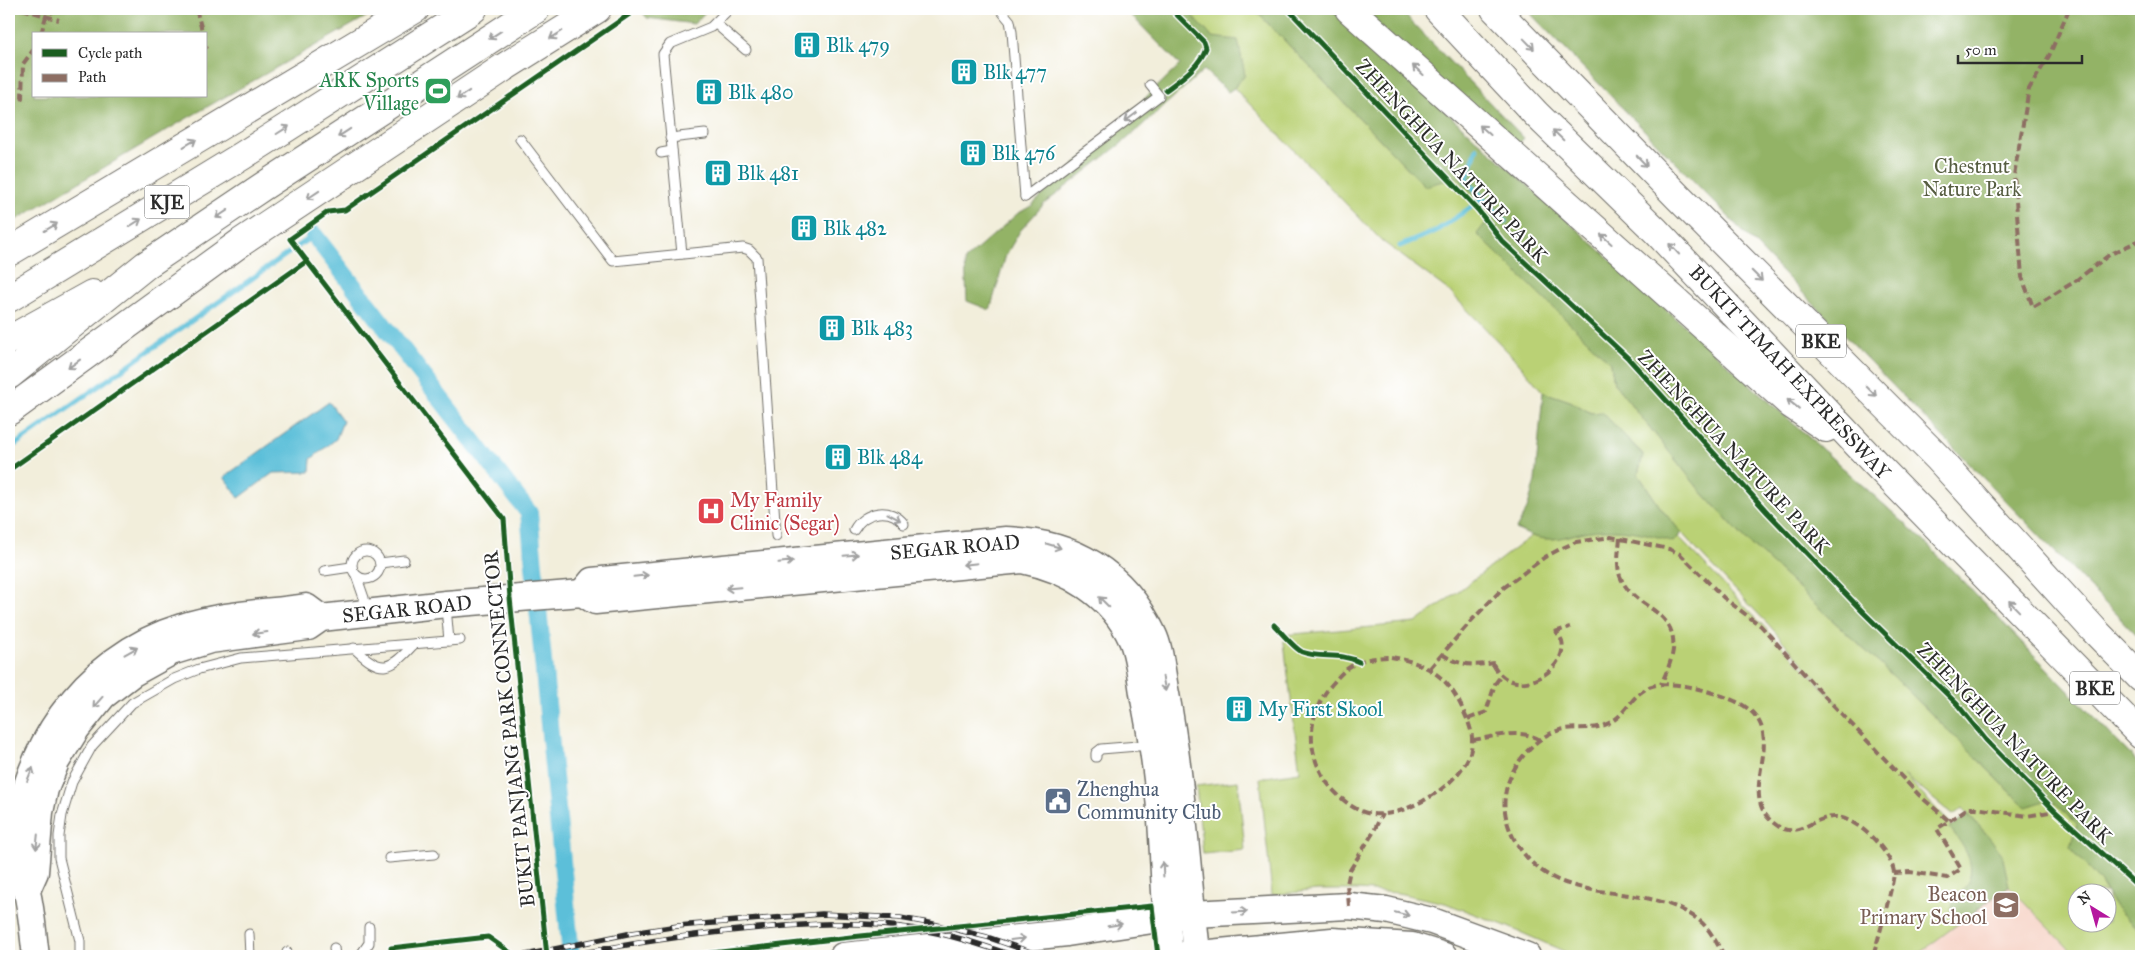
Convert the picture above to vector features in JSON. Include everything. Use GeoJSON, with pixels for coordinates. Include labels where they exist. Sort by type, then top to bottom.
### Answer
{"type":"FeatureCollection","features":[{"type":"Feature","properties":{"kind":"highway"},"geometry":{"type":"LineString","coordinates":[[9,252],[415,9]]}},
{"type":"Feature","properties":{"kind":"highway","name":"KJE"},"geometry":{"type":"LineString","coordinates":[[9,298],[242,156],[473,9]]}},
{"type":"Feature","properties":{"kind":"highway","name":"KJE"},"geometry":{"type":"LineString","coordinates":[[9,340],[146,265],[262,186],[536,9]]}},
{"type":"Feature","properties":{"kind":"highway"},"geometry":{"type":"LineString","coordinates":[[9,412],[240,243],[503,68],[597,9]]}},
{"type":"Feature","properties":{"kind":"highway"},"geometry":{"type":"LineString","coordinates":[[1348,9],[1792,405],[1875,463]]}},
{"type":"Feature","properties":{"kind":"highway","name":"BUKIT TIMAH EXPRESSWAY"},"geometry":{"type":"LineString","coordinates":[[1438,9],[1536,114],[1656,231],[1875,463],[2141,735]]}},
{"type":"Feature","properties":{"kind":"highway","name":"BUKIT TIMAH EXPRESSWAY"},"geometry":{"type":"LineString","coordinates":[[1496,9],[1678,197],[1938,458],[2141,678]]}},
{"type":"Feature","properties":{"kind":"highway"},"geometry":{"type":"LineString","coordinates":[[9,384],[180,276],[236,243],[240,243]]}},
{"type":"Feature","properties":{"kind":"highway"},"geometry":{"type":"LineString","coordinates":[[9,375],[146,265]]}},
{"type":"Feature","properties":{"kind":"street","name":"SEGAR ROAD"},"geometry":{"type":"LineString","coordinates":[[36,956],[22,878],[45,789],[56,762],[76,728],[103,696],[133,673],[172,652],[210,640],[311,631],[365,606],[446,604],[582,593],[595,601],[1007,560],[1022,560],[1044,565],[1065,573],[1085,584],[1119,618],[1132,641],[1164,743],[1192,914],[1188,955]]}},
{"type":"Feature","properties":{"kind":"street","name":"SEGAR ROAD"},"geometry":{"type":"LineString","coordinates":[[1164,743],[1160,819],[1170,956]]}},
{"type":"Feature","properties":{"kind":"street"},"geometry":{"type":"LineString","coordinates":[[843,956],[1067,933],[1192,914],[1349,906],[1386,910],[1432,921],[1528,956]]}},
{"type":"Feature","properties":{"kind":"street"},"geometry":{"type":"LineString","coordinates":[[1188,955],[1341,942],[1412,946],[1444,956]]}},
{"type":"Feature","properties":{"kind":"lane"},"geometry":{"type":"LineString","coordinates":[[682,254],[663,54],[670,44],[716,24],[729,9]]}},
{"type":"Feature","properties":{"kind":"lane"},"geometry":{"type":"LineString","coordinates":[[1000,9],[1010,21],[1012,32],[1025,197],[1159,96],[1150,85]]}},
{"type":"Feature","properties":{"kind":"lane"},"geometry":{"type":"LineString","coordinates":[[716,24],[746,50]]}},
{"type":"Feature","properties":{"kind":"lane"},"geometry":{"type":"LineString","coordinates":[[670,138],[705,134]]}},
{"type":"Feature","properties":{"kind":"lane"},"geometry":{"type":"LineString","coordinates":[[520,139],[613,261],[743,248],[749,250],[757,258],[776,536]]}},
{"type":"Feature","properties":{"kind":"lane"},"geometry":{"type":"LineString","coordinates":[[660,153],[672,152]]}},
{"type":"Feature","properties":{"kind":"lane"},"geometry":{"type":"LineString","coordinates":[[854,530],[864,518],[878,513],[893,515],[904,524]]}},
{"type":"Feature","properties":{"kind":"lane"},"geometry":{"type":"LineString","coordinates":[[324,571],[354,571],[360,578],[370,578],[378,572],[380,564],[376,556],[369,551],[364,551],[353,558],[354,571],[365,606]]}},
{"type":"Feature","properties":{"kind":"lane"},"geometry":{"type":"LineString","coordinates":[[380,564],[404,560]]}},
{"type":"Feature","properties":{"kind":"lane"},"geometry":{"type":"LineString","coordinates":[[365,606],[370,578]]}},
{"type":"Feature","properties":{"kind":"lane"},"geometry":{"type":"LineString","coordinates":[[446,604],[450,641]]}},
{"type":"Feature","properties":{"kind":"lane"},"geometry":{"type":"LineString","coordinates":[[80,956],[80,941],[59,858],[59,836],[66,798],[92,746],[132,703],[174,679],[200,669],[241,658],[311,631],[354,648],[369,662],[384,666],[400,660],[414,644]]}},
{"type":"Feature","properties":{"kind":"lane"},"geometry":{"type":"LineString","coordinates":[[354,648],[460,640]]}},
{"type":"Feature","properties":{"kind":"lane"},"geometry":{"type":"LineString","coordinates":[[1096,758],[1096,753],[1101,750],[1164,743]]}},
{"type":"Feature","properties":{"kind":"lane"},"geometry":{"type":"LineString","coordinates":[[389,858],[434,854]]}},
{"type":"Feature","properties":{"kind":"lane"},"geometry":{"type":"LineString","coordinates":[[360,956],[369,943],[369,927]]}},
{"type":"Feature","properties":{"kind":"lane"},"geometry":{"type":"LineString","coordinates":[[249,934],[250,956]]}},
{"type":"Feature","properties":{"kind":"shaded area","name":"Beacon Primary School"},"geometry":{"type":"Polygon","coordinates":[[[2009,886],[2076,956],[1915,956],[2009,886]]]}},
{"type":"Feature","properties":{"kind":"green space"},"geometry":{"type":"Polygon","coordinates":[[[9,9],[380,9],[184,120],[9,224],[9,9]]]}},
{"type":"Feature","properties":{"kind":"green space"},"geometry":{"type":"Polygon","coordinates":[[[640,9],[708,9],[694,24],[647,18],[640,9]]]}},
{"type":"Feature","properties":{"kind":"green space"},"geometry":{"type":"Polygon","coordinates":[[[1125,9],[1186,9],[1212,37],[1238,40],[1245,75],[1228,92],[1204,70],[1127,139],[1044,204],[1020,231],[1006,255],[990,310],[967,301],[965,260],[1017,214],[1031,206],[1180,65],[1125,9]]]}},
{"type":"Feature","properties":{"kind":"green space"},"geometry":{"type":"Polygon","coordinates":[[[1186,9],[1254,9],[1425,186],[1331,9],[1920,537],[2141,766],[2101,882],[2068,882],[2068,932],[2118,932],[2118,910],[2141,932],[2141,956],[2076,956],[2009,886],[1915,956],[1575,956],[1506,926],[1445,903],[1398,893],[1359,890],[1317,890],[1272,895],[1260,778],[1300,772],[1283,635],[1416,623],[1616,472],[1841,707],[1768,624],[1696,549],[1662,510],[1638,474],[1643,454],[1602,413],[1591,413],[1570,401],[1543,392],[1514,358],[1448,290],[1382,241],[1234,88],[1245,75],[1186,9]],[[1611,363],[1614,383],[1699,489],[1748,542],[1893,676],[2026,807],[1611,363]],[[1904,775],[2008,885],[1990,838],[1963,808],[1953,815],[1904,775]]]}},
{"type":"Feature","properties":{"kind":"green space"},"geometry":{"type":"Polygon","coordinates":[[[1254,9],[1331,9],[1920,537],[2141,766],[2141,932],[2118,910],[2118,882],[2100,882],[2070,847],[2077,824],[2051,799],[2026,807],[1893,676],[1748,542],[1699,489],[1614,383],[1611,363],[1477,234],[1492,215],[1457,177],[1425,186],[1254,9]]]}},
{"type":"Feature","properties":{"kind":"green space"},"geometry":{"type":"Polygon","coordinates":[[[1357,9],[1399,9],[1524,138],[1515,148],[1357,9]]]}},
{"type":"Feature","properties":{"kind":"green space","name":"Chestnut Nature Park"},"geometry":{"type":"Polygon","coordinates":[[[1526,9],[2141,9],[2141,640],[1526,9]]]}},
{"type":"Feature","properties":{"kind":"green space"},"geometry":{"type":"Polygon","coordinates":[[[1543,392],[1570,401],[1591,413],[1602,412],[1643,455],[1638,474],[1662,510],[1682,533],[1673,542],[1655,536],[1620,530],[1588,531],[1550,539],[1530,535],[1516,529],[1527,509],[1535,481],[1543,392]]]}},
{"type":"Feature","properties":{"kind":"green space"},"geometry":{"type":"Polygon","coordinates":[[[1238,781],[1245,850],[1203,854],[1196,786],[1238,781]]]}},
{"type":"Feature","properties":{"kind":"green space"},"geometry":{"type":"Polygon","coordinates":[[[1968,814],[2002,854],[2009,886],[1959,923],[1950,910],[1967,884],[1971,869],[1967,854],[1950,828],[1968,814]]]}},
{"type":"Feature","properties":{"kind":"water"},"geometry":{"type":"Polygon","coordinates":[[[329,402],[343,421],[336,439],[311,459],[310,472],[273,473],[239,498],[224,477],[329,402]]]}},
{"type":"Feature","properties":{"kind":"waterway"},"geometry":{"type":"LineString","coordinates":[[1477,148],[1466,180],[1505,221]]}},
{"type":"Feature","properties":{"kind":"waterway"},"geometry":{"type":"LineString","coordinates":[[1400,246],[1436,231],[1483,199]]}},
{"type":"Feature","properties":{"kind":"waterway"},"geometry":{"type":"LineString","coordinates":[[9,449],[314,235]]}},
{"type":"Feature","properties":{"kind":"waterway"},"geometry":{"type":"LineString","coordinates":[[314,235],[529,513],[571,956]]}},
{"type":"Feature","properties":{"kind":"railway"},"geometry":{"type":"LineString","coordinates":[[521,956],[632,933],[678,926],[822,914],[900,918],[929,923],[987,937],[1042,956]]}},
{"type":"Feature","properties":{"kind":"railway"},"geometry":{"type":"LineString","coordinates":[[569,956],[636,943],[726,931],[832,924],[874,924],[928,931],[965,940],[1014,956]]}},
{"type":"Feature","properties":{"kind":"marked path"},"geometry":{"type":"LineString","coordinates":[[22,9],[59,20]]}},
{"type":"Feature","properties":{"kind":"marked path"},"geometry":{"type":"LineString","coordinates":[[42,32],[46,16],[57,9]]}},
{"type":"Feature","properties":{"kind":"marked path"},"geometry":{"type":"LineString","coordinates":[[196,9],[202,32]]}},
{"type":"Feature","properties":{"kind":"marked path"},"geometry":{"type":"LineString","coordinates":[[2069,9],[2049,56],[2029,89],[2014,175],[2022,277],[2033,307],[2074,282],[2109,255],[2138,241],[2141,242]]}},
{"type":"Feature","properties":{"kind":"marked path"},"geometry":{"type":"LineString","coordinates":[[9,102],[22,98],[23,64],[32,52]]}},
{"type":"Feature","properties":{"kind":"marked path"},"geometry":{"type":"LineString","coordinates":[[1430,668],[1502,589],[1545,557],[1560,549],[1576,542],[1611,537],[1669,549],[1680,554],[1724,598],[1761,626],[1919,795],[1949,821]]}},
{"type":"Feature","properties":{"kind":"marked path"},"geometry":{"type":"LineString","coordinates":[[1620,538],[1618,567],[1623,582],[1633,595],[1662,617],[1672,634],[1673,644],[1670,663],[1661,684]]}},
{"type":"Feature","properties":{"kind":"marked path"},"geometry":{"type":"LineString","coordinates":[[1555,632],[1570,627]]}},
{"type":"Feature","properties":{"kind":"marked path"},"geometry":{"type":"LineString","coordinates":[[1493,664],[1502,676],[1514,682],[1526,682],[1538,678],[1549,671],[1557,662],[1562,652],[1562,641],[1556,631]]}},
{"type":"Feature","properties":{"kind":"marked path"},"geometry":{"type":"LineString","coordinates":[[1442,654],[1461,663],[1480,665],[1494,663]]}},
{"type":"Feature","properties":{"kind":"marked path"},"geometry":{"type":"LineString","coordinates":[[1391,657],[1426,667],[1450,688],[1457,698],[1469,724],[1472,735],[1471,749],[1468,758],[1456,776],[1431,796],[1398,811],[1386,814],[1372,814],[1349,804],[1326,781],[1318,768],[1314,753],[1313,723],[1317,708],[1324,695],[1346,670],[1361,661],[1391,657]]}},
{"type":"Feature","properties":{"kind":"marked path"},"geometry":{"type":"LineString","coordinates":[[1468,719],[1486,712],[1495,684],[1502,674]]}},
{"type":"Feature","properties":{"kind":"marked path"},"geometry":{"type":"LineString","coordinates":[[1725,956],[1704,925],[1676,907],[1651,899],[1575,886],[1551,877],[1531,861],[1513,837],[1506,817],[1505,807],[1505,796],[1511,776],[1530,748],[1539,740],[1563,729],[1603,726],[1618,717],[1640,693],[1652,686],[1661,684],[1673,684],[1698,689],[1741,704],[1756,716],[1763,731],[1764,747],[1759,780],[1759,796],[1763,811],[1775,824],[1783,829],[1797,830],[1825,818],[1842,818],[1861,828],[1871,836],[1886,854],[1894,872],[1894,877],[1873,956]]}},
{"type":"Feature","properties":{"kind":"marked path"},"geometry":{"type":"LineString","coordinates":[[1473,740],[1516,734],[1533,736],[1540,740]]}},
{"type":"Feature","properties":{"kind":"marked path"},"geometry":{"type":"LineString","coordinates":[[1894,873],[1910,872],[1947,878],[1961,869],[1937,829],[1968,808],[2027,816],[2055,811]]}},
{"type":"Feature","properties":{"kind":"marked path"},"geometry":{"type":"LineString","coordinates":[[1349,906],[1347,884],[1350,870],[1373,833],[1382,814]]}},
{"type":"Feature","properties":{"kind":"cycle path","name":"BUKIT PANJANG PARK CONNECTOR"},"geometry":{"type":"LineString","coordinates":[[547,956],[510,598],[504,519],[290,239],[328,212],[345,210],[637,9]]}},
{"type":"Feature","properties":{"kind":"cycle path"},"geometry":{"type":"LineString","coordinates":[[1166,90],[1199,61],[1206,48],[1204,42],[1171,9]]}},
{"type":"Feature","properties":{"kind":"cycle path","name":"ZHENGHUA NATURE PARK"},"geometry":{"type":"LineString","coordinates":[[1288,9],[1478,210],[1502,241],[1628,358],[1768,513],[1864,613],[1957,704],[1986,740],[2055,811],[2141,889]]}},
{"type":"Feature","properties":{"kind":"cycle path"},"geometry":{"type":"LineString","coordinates":[[9,470],[307,261]]}},
{"type":"Feature","properties":{"kind":"cycle path"},"geometry":{"type":"LineString","coordinates":[[1274,625],[1291,644],[1302,652],[1345,657],[1359,662]]}},
{"type":"Feature","properties":{"kind":"cycle path"},"geometry":{"type":"LineString","coordinates":[[686,956],[1152,906],[1158,956]]}},
{"type":"Feature","properties":{"kind":"cycle path"},"geometry":{"type":"LineString","coordinates":[[392,956],[391,948],[488,937],[515,956]]}},
{"type":"Feature","properties":{"kind":"place","name":"Blk 479"},"geometry":{"type":"Point","coordinates":[807,45]}},
{"type":"Feature","properties":{"kind":"place","name":"Blk 477"},"geometry":{"type":"Point","coordinates":[964,72]}},
{"type":"Feature","properties":{"kind":"place","name":"ARK Sports Village"},"geometry":{"type":"Point","coordinates":[438,91]}},
{"type":"Feature","properties":{"kind":"place","name":"Blk 480"},"geometry":{"type":"Point","coordinates":[709,92]}},
{"type":"Feature","properties":{"kind":"place","name":"Blk 476"},"geometry":{"type":"Point","coordinates":[973,153]}},
{"type":"Feature","properties":{"kind":"place","name":"Blk 481"},"geometry":{"type":"Point","coordinates":[718,173]}},
{"type":"Feature","properties":{"kind":"place","name":"Blk 482"},"geometry":{"type":"Point","coordinates":[804,228]}},
{"type":"Feature","properties":{"kind":"place","name":"Blk 483"},"geometry":{"type":"Point","coordinates":[832,328]}},
{"type":"Feature","properties":{"kind":"place","name":"Blk 484"},"geometry":{"type":"Point","coordinates":[838,457]}},
{"type":"Feature","properties":{"kind":"place","name":"My Family Clinic (Segar)"},"geometry":{"type":"Point","coordinates":[711,511]}},
{"type":"Feature","properties":{"kind":"place","name":"My First Skool"},"geometry":{"type":"Point","coordinates":[1239,709]}},
{"type":"Feature","properties":{"kind":"place","name":"Zhenghua Community Club"},"geometry":{"type":"Point","coordinates":[1058,801]}},
{"type":"Feature","properties":{"kind":"place","name":"Beacon Primary School"},"geometry":{"type":"Point","coordinates":[2006,905]}}]}
